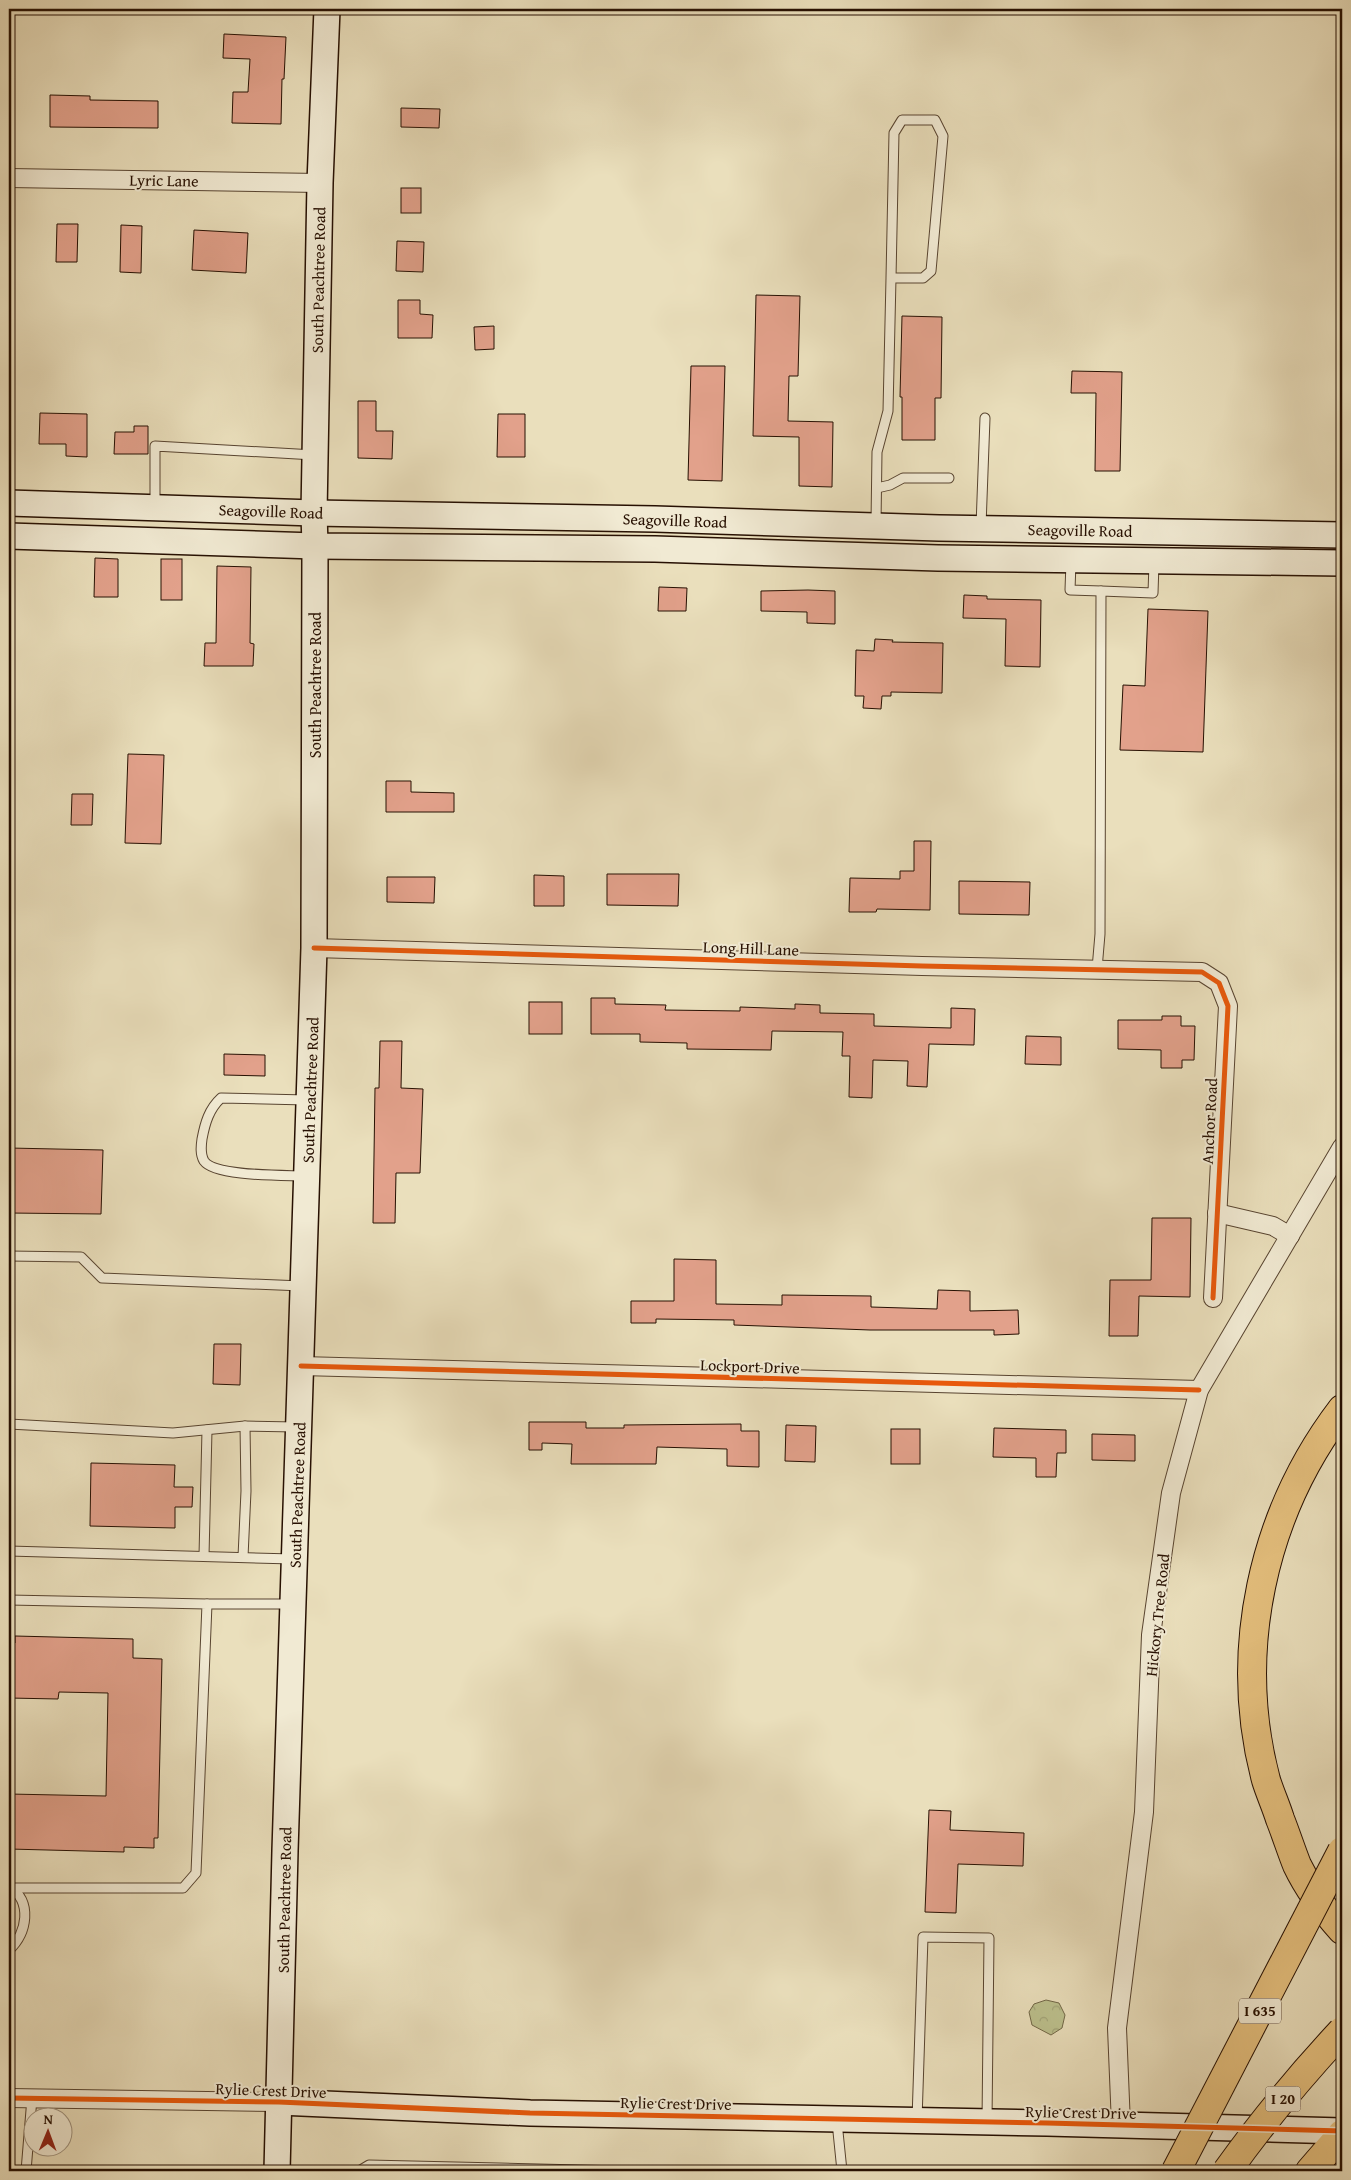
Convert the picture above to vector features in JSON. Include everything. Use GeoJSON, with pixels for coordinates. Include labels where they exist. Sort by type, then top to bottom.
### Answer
{"type":"FeatureCollection","features":[{"type":"Feature","properties":{"kind":"highway"},"geometry":{"type":"LineString","coordinates":[[1342,1409],[1308,1459],[1284,1509],[1267,1559],[1255,1615],[1251,1671],[1256,1728],[1266,1780],[1298,1866],[1329,1915],[1342,1930]]}},
{"type":"Feature","properties":{"kind":"highway","name":"I 635"},"geometry":{"type":"LineString","coordinates":[[1176,2171],[1342,1850]]}},
{"type":"Feature","properties":{"kind":"highway","name":"I 20"},"geometry":{"type":"LineString","coordinates":[[1227,2171],[1246,2144],[1309,2066],[1342,2030]]}},
{"type":"Feature","properties":{"kind":"highway"},"geometry":{"type":"LineString","coordinates":[[1310,2171],[1342,2133]]}},
{"type":"Feature","properties":{"kind":"main road","name":"South Peachtree Road"},"geometry":{"type":"LineString","coordinates":[[277,2171],[314,948],[316,546],[314,513],[320,183],[327,9]]}},
{"type":"Feature","properties":{"kind":"main road","name":"Seagoville Road"},"geometry":{"type":"LineString","coordinates":[[9,503],[314,513],[655,519],[981,529],[1253,532],[1342,535]]}},
{"type":"Feature","properties":{"kind":"main road"},"geometry":{"type":"LineString","coordinates":[[655,519],[655,549]]}},
{"type":"Feature","properties":{"kind":"main road"},"geometry":{"type":"LineString","coordinates":[[824,525],[824,554]]}},
{"type":"Feature","properties":{"kind":"main road"},"geometry":{"type":"LineString","coordinates":[[1252,561],[1253,532]]}},
{"type":"Feature","properties":{"kind":"main road","name":"Seagoville Road"},"geometry":{"type":"LineString","coordinates":[[9,536],[316,546],[655,549],[824,554],[1342,563]]}},
{"type":"Feature","properties":{"kind":"main road","name":"Rylie Crest Drive"},"geometry":{"type":"LineString","coordinates":[[279,2102],[530,2113],[1121,2125],[1342,2133]]}},
{"type":"Feature","properties":{"kind":"street","name":"Lyric Lane"},"geometry":{"type":"LineString","coordinates":[[9,178],[320,183]]}},
{"type":"Feature","properties":{"kind":"street","name":"Long Hill Lane"},"geometry":{"type":"LineString","coordinates":[[314,948],[922,966],[1187,970]]}},
{"type":"Feature","properties":{"kind":"street","name":"Anchor Road"},"geometry":{"type":"LineString","coordinates":[[1187,970],[1202,972],[1219,983],[1228,1006],[1213,1298]]}},
{"type":"Feature","properties":{"kind":"street","name":"Hickory Tree Road"},"geometry":{"type":"LineString","coordinates":[[1121,2125],[1117,2028],[1144,1812],[1152,1635],[1171,1493],[1199,1390],[1342,1147]]}},
{"type":"Feature","properties":{"kind":"street"},"geometry":{"type":"LineString","coordinates":[[1217,1213],[1273,1226],[1290,1236]]}},
{"type":"Feature","properties":{"kind":"street","name":"Lockport Drive"},"geometry":{"type":"LineString","coordinates":[[301,1366],[1199,1390]]}},
{"type":"Feature","properties":{"kind":"street","name":"Rylie Crest Drive"},"geometry":{"type":"LineString","coordinates":[[9,2098],[279,2102]]}},
{"type":"Feature","properties":{"kind":"lane"},"geometry":{"type":"LineString","coordinates":[[876,526],[877,452],[888,410],[894,133],[902,120],[936,120],[943,136],[931,271],[923,278],[891,278]]}},
{"type":"Feature","properties":{"kind":"lane"},"geometry":{"type":"LineString","coordinates":[[981,529],[984,418]]}},
{"type":"Feature","properties":{"kind":"lane"},"geometry":{"type":"LineString","coordinates":[[155,507],[155,446],[315,455]]}},
{"type":"Feature","properties":{"kind":"lane"},"geometry":{"type":"LineString","coordinates":[[876,488],[890,485],[903,478],[949,478]]}},
{"type":"Feature","properties":{"kind":"lane"},"geometry":{"type":"LineString","coordinates":[[1071,559],[1070,590],[1153,593],[1154,560]]}},
{"type":"Feature","properties":{"kind":"lane"},"geometry":{"type":"LineString","coordinates":[[1097,969],[1100,924],[1101,591]]}},
{"type":"Feature","properties":{"kind":"lane"},"geometry":{"type":"LineString","coordinates":[[307,1176],[246,1175],[212,1167],[205,1162],[200,1149],[204,1128],[212,1107],[221,1098],[310,1100]]}},
{"type":"Feature","properties":{"kind":"lane"},"geometry":{"type":"LineString","coordinates":[[9,1256],[81,1257],[102,1278],[304,1286]]}},
{"type":"Feature","properties":{"kind":"lane"},"geometry":{"type":"LineString","coordinates":[[9,1424],[173,1433],[245,1426],[299,1427]]}},
{"type":"Feature","properties":{"kind":"lane"},"geometry":{"type":"LineString","coordinates":[[243,1557],[246,1491],[245,1426]]}},
{"type":"Feature","properties":{"kind":"lane"},"geometry":{"type":"LineString","coordinates":[[204,1556],[206,1430]]}},
{"type":"Feature","properties":{"kind":"lane"},"geometry":{"type":"LineString","coordinates":[[9,1550],[295,1559]]}},
{"type":"Feature","properties":{"kind":"lane"},"geometry":{"type":"LineString","coordinates":[[9,1600],[293,1604]]}},
{"type":"Feature","properties":{"kind":"lane"},"geometry":{"type":"LineString","coordinates":[[10,1887],[183,1888],[196,1873],[207,1604]]}},
{"type":"Feature","properties":{"kind":"lane"},"geometry":{"type":"LineString","coordinates":[[9,1950],[18,1941],[24,1928],[25,1913],[21,1899],[10,1887]]}},
{"type":"Feature","properties":{"kind":"lane"},"geometry":{"type":"LineString","coordinates":[[917,2120],[923,1937],[989,1938],[987,2122]]}},
{"type":"Feature","properties":{"kind":"lane"},"geometry":{"type":"LineString","coordinates":[[26,2171],[32,2098]]}},
{"type":"Feature","properties":{"kind":"lane"},"geometry":{"type":"LineString","coordinates":[[837,2119],[842,2171]]}},
{"type":"Feature","properties":{"kind":"lane"},"geometry":{"type":"LineString","coordinates":[[359,2171],[369,2165],[622,2171]]}},
{"type":"Feature","properties":{"kind":"green space"},"geometry":{"type":"Polygon","coordinates":[[[1046,2000],[1059,2003],[1065,2015],[1062,2028],[1051,2035],[1032,2025],[1029,2012],[1034,2004],[1046,2000]]]}},
{"type":"Feature","properties":{"kind":"building"},"geometry":{"type":"Polygon","coordinates":[[[224,34],[286,37],[284,79],[282,79],[281,124],[232,123],[233,92],[248,92],[250,59],[223,58],[224,34]]]}},
{"type":"Feature","properties":{"kind":"building"},"geometry":{"type":"Polygon","coordinates":[[[50,95],[90,96],[90,100],[158,101],[158,128],[50,127],[50,95]]]}},
{"type":"Feature","properties":{"kind":"building"},"geometry":{"type":"Polygon","coordinates":[[[401,108],[440,109],[439,128],[401,127],[401,108]]]}},
{"type":"Feature","properties":{"kind":"building"},"geometry":{"type":"Polygon","coordinates":[[[401,188],[421,188],[421,213],[401,213],[401,188]]]}},
{"type":"Feature","properties":{"kind":"building"},"geometry":{"type":"Polygon","coordinates":[[[57,224],[78,224],[77,262],[56,262],[57,224]]]}},
{"type":"Feature","properties":{"kind":"building"},"geometry":{"type":"Polygon","coordinates":[[[121,225],[142,226],[141,273],[120,272],[121,225]]]}},
{"type":"Feature","properties":{"kind":"building"},"geometry":{"type":"Polygon","coordinates":[[[194,230],[248,233],[246,273],[192,270],[194,230]]]}},
{"type":"Feature","properties":{"kind":"building"},"geometry":{"type":"Polygon","coordinates":[[[397,241],[424,242],[423,272],[396,271],[397,241]]]}},
{"type":"Feature","properties":{"kind":"building"},"geometry":{"type":"Polygon","coordinates":[[[756,295],[800,296],[798,376],[789,376],[788,421],[833,422],[832,487],[799,486],[799,437],[753,436],[756,295]]]}},
{"type":"Feature","properties":{"kind":"building"},"geometry":{"type":"Polygon","coordinates":[[[398,300],[420,300],[420,314],[433,315],[432,338],[398,338],[398,300]]]}},
{"type":"Feature","properties":{"kind":"building"},"geometry":{"type":"Polygon","coordinates":[[[902,316],[942,317],[941,398],[935,398],[935,440],[902,440],[902,397],[900,397],[902,316]]]}},
{"type":"Feature","properties":{"kind":"building"},"geometry":{"type":"Polygon","coordinates":[[[494,326],[494,349],[475,350],[474,327],[494,326]]]}},
{"type":"Feature","properties":{"kind":"building"},"geometry":{"type":"Polygon","coordinates":[[[691,366],[725,366],[722,481],[688,480],[691,366]]]}},
{"type":"Feature","properties":{"kind":"building"},"geometry":{"type":"Polygon","coordinates":[[[1072,371],[1122,372],[1120,471],[1095,471],[1096,393],[1071,393],[1072,371]]]}},
{"type":"Feature","properties":{"kind":"building"},"geometry":{"type":"Polygon","coordinates":[[[358,401],[376,401],[376,431],[393,431],[392,459],[358,458],[358,401]]]}},
{"type":"Feature","properties":{"kind":"building"},"geometry":{"type":"Polygon","coordinates":[[[40,413],[87,414],[87,457],[66,456],[66,444],[39,444],[40,413]]]}},
{"type":"Feature","properties":{"kind":"building"},"geometry":{"type":"Polygon","coordinates":[[[498,414],[525,414],[525,457],[497,457],[498,414]]]}},
{"type":"Feature","properties":{"kind":"building"},"geometry":{"type":"Polygon","coordinates":[[[134,426],[148,426],[148,454],[114,454],[115,432],[134,432],[134,426]]]}},
{"type":"Feature","properties":{"kind":"building"},"geometry":{"type":"Polygon","coordinates":[[[95,558],[118,559],[118,597],[94,597],[95,558]]]}},
{"type":"Feature","properties":{"kind":"building"},"geometry":{"type":"Polygon","coordinates":[[[161,559],[182,559],[182,600],[161,600],[161,559]]]}},
{"type":"Feature","properties":{"kind":"building"},"geometry":{"type":"Polygon","coordinates":[[[217,566],[251,567],[250,643],[254,644],[253,666],[204,666],[205,643],[216,643],[217,566]]]}},
{"type":"Feature","properties":{"kind":"building"},"geometry":{"type":"Polygon","coordinates":[[[659,587],[687,588],[686,611],[658,611],[659,587]]]}},
{"type":"Feature","properties":{"kind":"building"},"geometry":{"type":"Polygon","coordinates":[[[761,591],[835,591],[835,624],[807,623],[807,612],[761,611],[761,591]]]}},
{"type":"Feature","properties":{"kind":"building"},"geometry":{"type":"Polygon","coordinates":[[[964,595],[987,596],[987,599],[1041,600],[1040,667],[1005,666],[1006,619],[963,618],[964,595]]]}},
{"type":"Feature","properties":{"kind":"building"},"geometry":{"type":"Polygon","coordinates":[[[1148,609],[1208,611],[1203,752],[1120,750],[1123,685],[1145,686],[1148,609]]]}},
{"type":"Feature","properties":{"kind":"building"},"geometry":{"type":"Polygon","coordinates":[[[875,639],[893,640],[892,642],[943,643],[942,693],[891,692],[891,696],[882,696],[881,709],[863,708],[864,696],[855,696],[856,650],[874,651],[875,639]]]}},
{"type":"Feature","properties":{"kind":"building"},"geometry":{"type":"Polygon","coordinates":[[[128,754],[164,755],[161,844],[125,843],[128,754]]]}},
{"type":"Feature","properties":{"kind":"building"},"geometry":{"type":"Polygon","coordinates":[[[386,781],[411,781],[411,792],[454,793],[454,812],[386,812],[386,781]]]}},
{"type":"Feature","properties":{"kind":"building"},"geometry":{"type":"Polygon","coordinates":[[[72,794],[93,794],[92,825],[71,825],[72,794]]]}},
{"type":"Feature","properties":{"kind":"building"},"geometry":{"type":"Polygon","coordinates":[[[914,841],[931,841],[930,910],[877,909],[876,912],[849,912],[850,878],[900,879],[900,871],[914,871],[914,841]]]}},
{"type":"Feature","properties":{"kind":"building"},"geometry":{"type":"Polygon","coordinates":[[[607,874],[679,874],[678,906],[607,905],[607,874]]]}},
{"type":"Feature","properties":{"kind":"building"},"geometry":{"type":"Polygon","coordinates":[[[534,875],[564,876],[564,906],[534,906],[534,875]]]}},
{"type":"Feature","properties":{"kind":"building"},"geometry":{"type":"Polygon","coordinates":[[[387,877],[435,877],[434,903],[387,902],[387,877]]]}},
{"type":"Feature","properties":{"kind":"building"},"geometry":{"type":"Polygon","coordinates":[[[959,881],[1030,882],[1029,915],[959,914],[959,881]]]}},
{"type":"Feature","properties":{"kind":"building"},"geometry":{"type":"Polygon","coordinates":[[[591,998],[615,998],[615,1004],[666,1005],[665,1010],[740,1011],[740,1007],[795,1009],[795,1004],[820,1005],[820,1013],[874,1014],[874,1026],[951,1028],[951,1008],[975,1009],[974,1045],[929,1044],[927,1087],[907,1086],[908,1061],[873,1060],[872,1098],[849,1097],[850,1056],[842,1056],[843,1032],[772,1031],[771,1050],[687,1049],[687,1043],[640,1042],[640,1034],[591,1034],[591,998]]]}},
{"type":"Feature","properties":{"kind":"building"},"geometry":{"type":"Polygon","coordinates":[[[529,1002],[562,1002],[562,1034],[529,1034],[529,1002]]]}},
{"type":"Feature","properties":{"kind":"building"},"geometry":{"type":"Polygon","coordinates":[[[1162,1016],[1181,1016],[1181,1026],[1195,1026],[1194,1060],[1182,1060],[1182,1068],[1161,1068],[1161,1050],[1118,1049],[1118,1020],[1162,1020],[1162,1016]]]}},
{"type":"Feature","properties":{"kind":"building"},"geometry":{"type":"Polygon","coordinates":[[[1026,1036],[1061,1037],[1061,1065],[1025,1064],[1026,1036]]]}},
{"type":"Feature","properties":{"kind":"building"},"geometry":{"type":"Polygon","coordinates":[[[380,1041],[402,1041],[401,1088],[423,1089],[420,1173],[396,1173],[395,1223],[373,1223],[375,1088],[379,1088],[380,1041]]]}},
{"type":"Feature","properties":{"kind":"building"},"geometry":{"type":"Polygon","coordinates":[[[224,1054],[265,1055],[265,1076],[224,1075],[224,1054]]]}},
{"type":"Feature","properties":{"kind":"building"},"geometry":{"type":"Polygon","coordinates":[[[9,1148],[103,1150],[101,1214],[9,1213],[9,1148]]]}},
{"type":"Feature","properties":{"kind":"building"},"geometry":{"type":"Polygon","coordinates":[[[1152,1218],[1191,1218],[1190,1297],[1139,1296],[1138,1336],[1109,1336],[1110,1280],[1151,1280],[1152,1218]]]}},
{"type":"Feature","properties":{"kind":"building"},"geometry":{"type":"Polygon","coordinates":[[[674,1259],[716,1260],[716,1304],[782,1305],[782,1295],[871,1296],[871,1307],[937,1309],[938,1290],[970,1291],[970,1311],[1018,1310],[1019,1334],[994,1335],[994,1330],[870,1330],[734,1325],[734,1320],[656,1319],[656,1323],[631,1323],[631,1301],[674,1301],[674,1259]]]}},
{"type":"Feature","properties":{"kind":"building"},"geometry":{"type":"Polygon","coordinates":[[[214,1344],[241,1344],[240,1385],[213,1384],[214,1344]]]}},
{"type":"Feature","properties":{"kind":"building"},"geometry":{"type":"Polygon","coordinates":[[[529,1422],[586,1422],[586,1428],[624,1428],[624,1425],[741,1424],[741,1431],[759,1431],[759,1467],[727,1466],[727,1449],[657,1447],[656,1464],[571,1464],[572,1444],[542,1443],[542,1450],[529,1450],[529,1422]]]}},
{"type":"Feature","properties":{"kind":"building"},"geometry":{"type":"Polygon","coordinates":[[[786,1425],[816,1426],[815,1462],[785,1461],[786,1425]]]}},
{"type":"Feature","properties":{"kind":"building"},"geometry":{"type":"Polygon","coordinates":[[[994,1428],[1066,1430],[1066,1453],[1057,1453],[1056,1477],[1036,1477],[1036,1458],[993,1457],[994,1428]]]}},
{"type":"Feature","properties":{"kind":"building"},"geometry":{"type":"Polygon","coordinates":[[[891,1429],[920,1429],[920,1464],[891,1464],[891,1429]]]}},
{"type":"Feature","properties":{"kind":"building"},"geometry":{"type":"Polygon","coordinates":[[[1092,1434],[1135,1435],[1135,1461],[1092,1460],[1092,1434]]]}},
{"type":"Feature","properties":{"kind":"building"},"geometry":{"type":"Polygon","coordinates":[[[91,1463],[175,1465],[174,1487],[193,1487],[192,1507],[175,1507],[175,1528],[90,1526],[91,1463]]]}},
{"type":"Feature","properties":{"kind":"building"},"geometry":{"type":"Polygon","coordinates":[[[15,1636],[133,1639],[133,1658],[162,1659],[158,1838],[154,1838],[154,1848],[124,1847],[124,1852],[9,1849],[9,1794],[106,1796],[108,1693],[59,1692],[58,1699],[9,1698],[9,1642],[15,1643],[15,1636]]]}},
{"type":"Feature","properties":{"kind":"building"},"geometry":{"type":"Polygon","coordinates":[[[929,1810],[951,1811],[950,1830],[1024,1833],[1023,1866],[958,1864],[956,1913],[925,1912],[929,1810]]]}},
{"type":"Feature","properties":{"kind":"cycle path"},"geometry":{"type":"LineString","coordinates":[[314,948],[922,966],[1202,972],[1219,983],[1228,1006],[1213,1298]]}},
{"type":"Feature","properties":{"kind":"cycle path"},"geometry":{"type":"LineString","coordinates":[[301,1366],[1199,1390]]}},
{"type":"Feature","properties":{"kind":"cycle path"},"geometry":{"type":"LineString","coordinates":[[9,2098],[279,2102],[530,2113],[1342,2131]]}}]}
